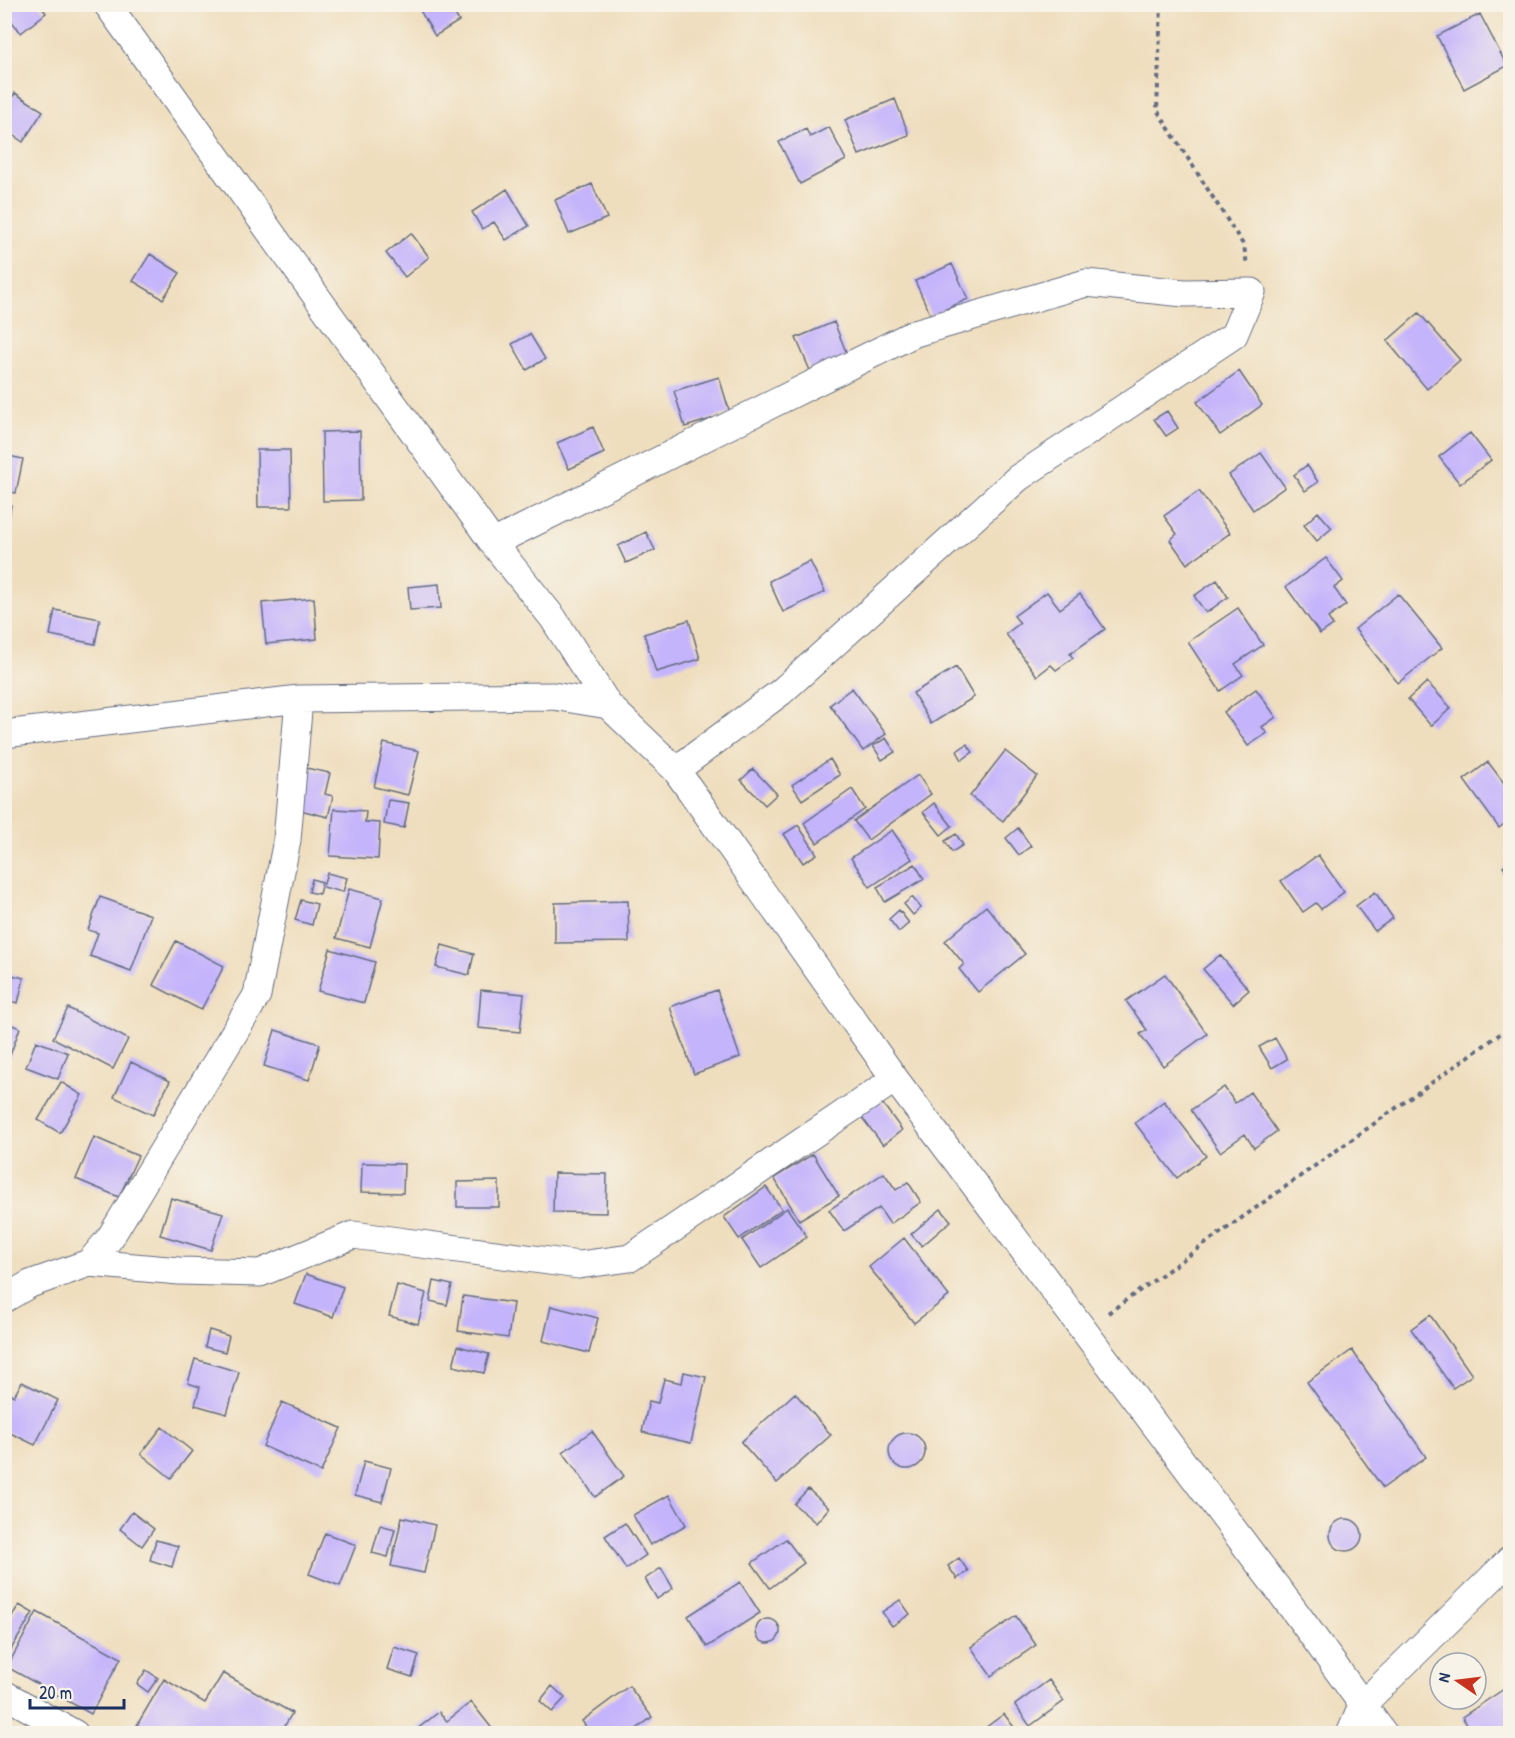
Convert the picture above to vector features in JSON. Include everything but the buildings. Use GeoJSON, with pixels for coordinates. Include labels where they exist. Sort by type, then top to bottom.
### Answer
{"type":"FeatureCollection","features":[{"type":"Feature","properties":{"kind":"street"},"geometry":{"type":"LineString","coordinates":[[107,4],[493,543],[553,618],[608,705],[676,770],[895,1079],[1384,1734]]}},
{"type":"Feature","properties":{"kind":"street"},"geometry":{"type":"LineString","coordinates":[[493,543],[915,333],[1086,283],[1184,293],[1252,292],[1234,335],[1018,478],[781,692],[676,770]]}},
{"type":"Feature","properties":{"kind":"street"},"geometry":{"type":"LineString","coordinates":[[4,734],[299,699],[553,696],[608,705]]}},
{"type":"Feature","properties":{"kind":"street"},"geometry":{"type":"LineString","coordinates":[[89,1263],[110,1238],[257,995],[287,840],[299,699]]}},
{"type":"Feature","properties":{"kind":"street"},"geometry":{"type":"LineString","coordinates":[[4,1299],[30,1284],[89,1263],[179,1271],[260,1273],[353,1235],[579,1265],[630,1258],[895,1079]]}},
{"type":"Feature","properties":{"kind":"street"},"geometry":{"type":"LineString","coordinates":[[1350,1734],[1363,1704],[1510,1560]]}},
{"type":"Feature","properties":{"kind":"street"},"geometry":{"type":"LineString","coordinates":[[4,1694],[75,1734]]}},
{"type":"Feature","properties":{"kind":"path"},"geometry":{"type":"LineString","coordinates":[[1161,4],[1157,110],[1244,246],[1252,292]]}},
{"type":"Feature","properties":{"kind":"path"},"geometry":{"type":"LineString","coordinates":[[1084,1330],[1510,1027]]}}]}
